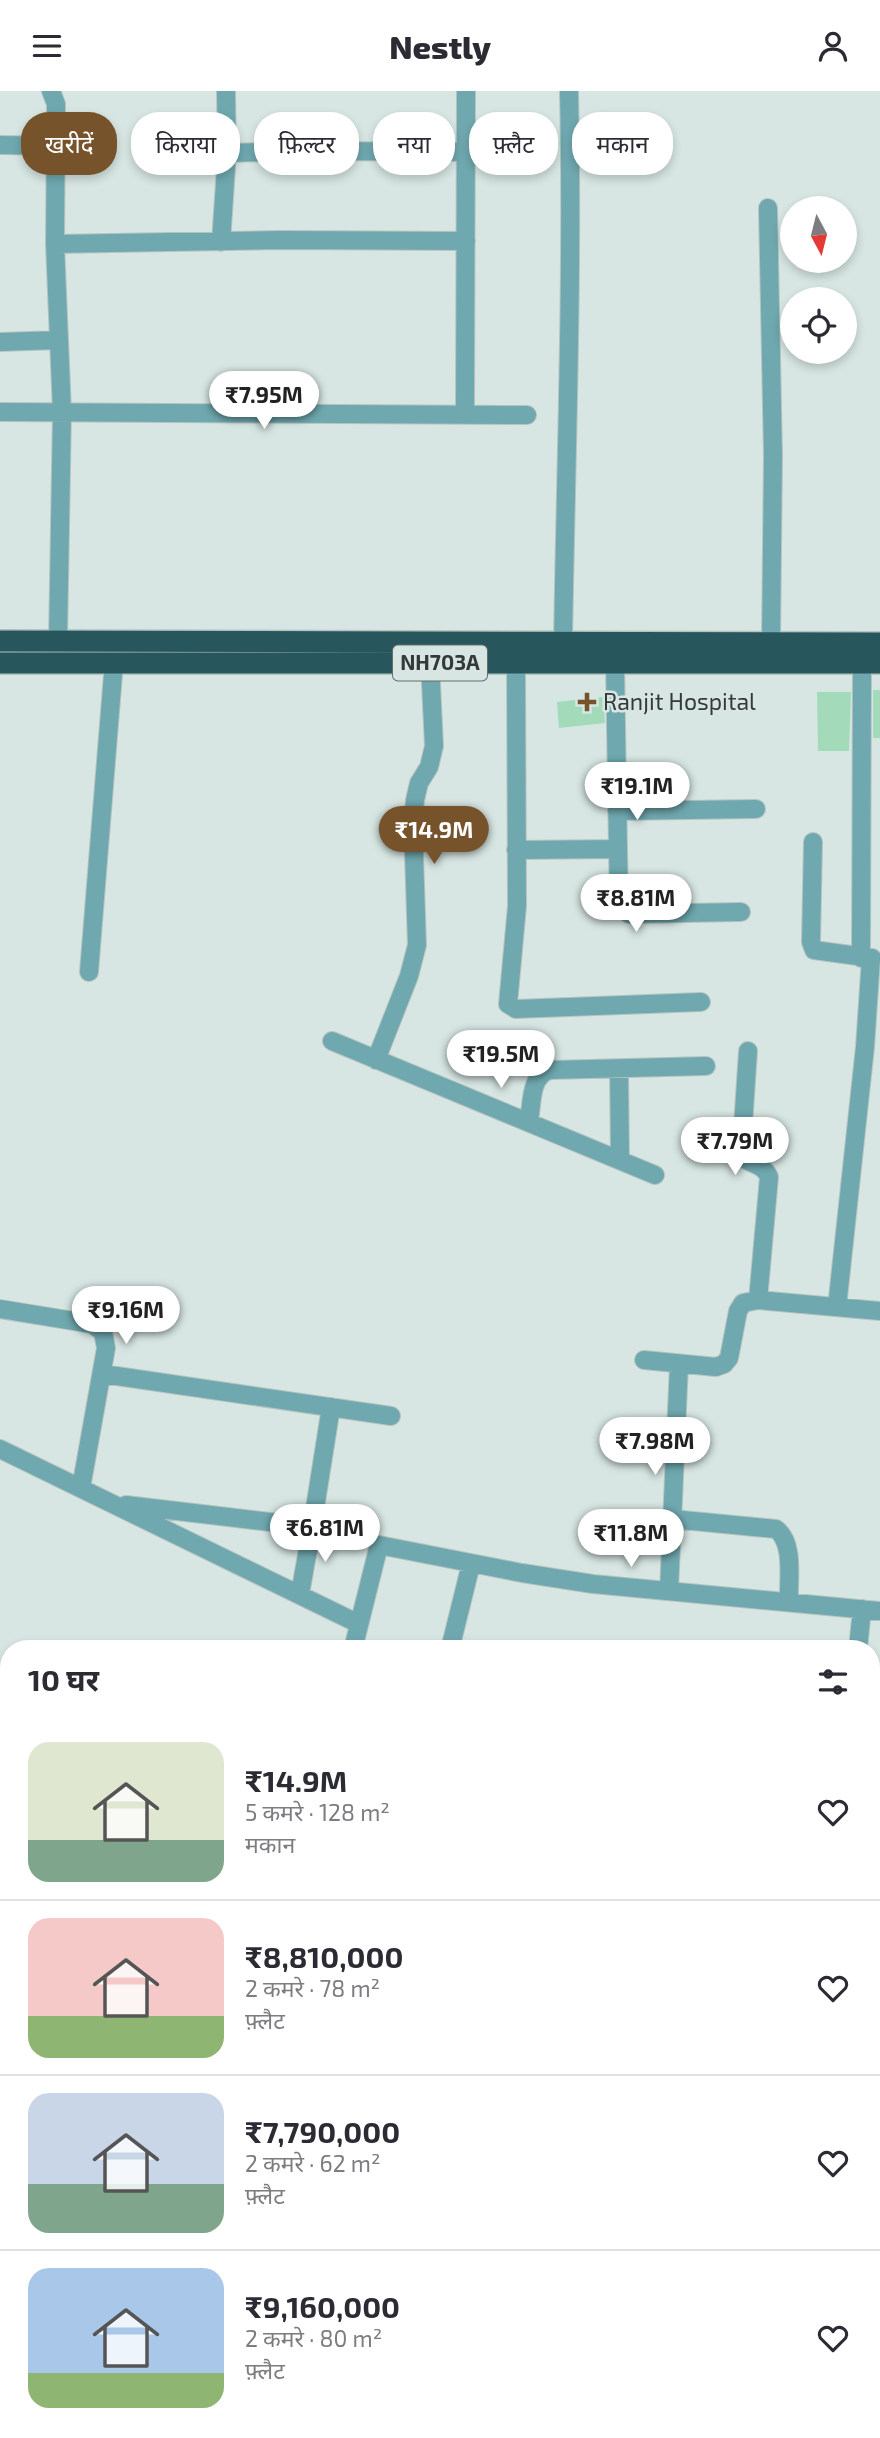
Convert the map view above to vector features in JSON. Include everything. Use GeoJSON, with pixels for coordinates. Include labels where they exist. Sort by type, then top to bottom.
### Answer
{"type":"FeatureCollection","features":[{"type":"Feature","properties":{"kind":"highway","name":"NH703A"},"geometry":{"type":"LineString","coordinates":[[0,641],[880,643]]}},
{"type":"Feature","properties":{"kind":"highway","name":"NH703A"},"geometry":{"type":"LineString","coordinates":[[0,663],[871,662]]}},
{"type":"Feature","properties":{"kind":"street"},"geometry":{"type":"LineString","coordinates":[[51,91],[56,112]]}},
{"type":"Feature","properties":{"kind":"street"},"geometry":{"type":"LineString","coordinates":[[226,91],[226,112]]}},
{"type":"Feature","properties":{"kind":"street"},"geometry":{"type":"LineString","coordinates":[[465,414],[466,91]]}},
{"type":"Feature","properties":{"kind":"street"},"geometry":{"type":"LineString","coordinates":[[562,642],[567,490],[569,91]]}},
{"type":"Feature","properties":{"kind":"street"},"geometry":{"type":"LineString","coordinates":[[0,145],[21,145]]}},
{"type":"Feature","properties":{"kind":"street"},"geometry":{"type":"LineString","coordinates":[[240,153],[466,152]]}},
{"type":"Feature","properties":{"kind":"street"},"geometry":{"type":"LineString","coordinates":[[55,175],[62,412],[58,640]]}},
{"type":"Feature","properties":{"kind":"street"},"geometry":{"type":"LineString","coordinates":[[221,242],[226,175]]}},
{"type":"Feature","properties":{"kind":"street"},"geometry":{"type":"LineString","coordinates":[[768,208],[773,456],[772,642]]}},
{"type":"Feature","properties":{"kind":"street"},"geometry":{"type":"LineString","coordinates":[[55,244],[281,240],[466,241]]}},
{"type":"Feature","properties":{"kind":"street"},"geometry":{"type":"LineString","coordinates":[[0,342],[58,340]]}},
{"type":"Feature","properties":{"kind":"street"},"geometry":{"type":"LineString","coordinates":[[0,412],[527,415]]}},
{"type":"Feature","properties":{"kind":"street"},"geometry":{"type":"LineString","coordinates":[[89,971],[114,662]]}},
{"type":"Feature","properties":{"kind":"street"},"geometry":{"type":"LineString","coordinates":[[837,1307],[865,1047],[871,958],[871,662]]}},
{"type":"Feature","properties":{"kind":"street"},"geometry":{"type":"LineString","coordinates":[[376,1060],[408,976],[416,945],[412,824],[417,792],[429,767],[434,746],[430,663]]}},
{"type":"Feature","properties":{"kind":"street"},"geometry":{"type":"LineString","coordinates":[[516,664],[516,917],[508,999],[511,1008],[701,1002]]}},
{"type":"Feature","properties":{"kind":"street"},"geometry":{"type":"LineString","coordinates":[[615,664],[618,849],[620,902],[623,909],[629,914],[741,912]]}},
{"type":"Feature","properties":{"kind":"street"},"geometry":{"type":"LineString","coordinates":[[617,811],[756,809]]}},
{"type":"Feature","properties":{"kind":"street"},"geometry":{"type":"LineString","coordinates":[[813,842],[811,942],[814,950],[871,958]]}},
{"type":"Feature","properties":{"kind":"street"},"geometry":{"type":"LineString","coordinates":[[516,850],[618,849]]}},
{"type":"Feature","properties":{"kind":"street"},"geometry":{"type":"LineString","coordinates":[[332,1041],[655,1175]]}},
{"type":"Feature","properties":{"kind":"street"},"geometry":{"type":"LineString","coordinates":[[748,1051],[741,1156],[766,1171],[769,1185],[758,1300]]}},
{"type":"Feature","properties":{"kind":"street"},"geometry":{"type":"LineString","coordinates":[[528,1122],[536,1079],[541,1072],[706,1066]]}},
{"type":"Feature","properties":{"kind":"street"},"geometry":{"type":"LineString","coordinates":[[619,1069],[620,1160]]}},
{"type":"Feature","properties":{"kind":"street"},"geometry":{"type":"LineString","coordinates":[[644,1360],[716,1367],[724,1364],[729,1358],[738,1311],[743,1303],[758,1300],[880,1311]]}},
{"type":"Feature","properties":{"kind":"street"},"geometry":{"type":"LineString","coordinates":[[0,1309],[92,1324],[103,1332],[107,1348],[81,1488]]}},
{"type":"Feature","properties":{"kind":"street"},"geometry":{"type":"LineString","coordinates":[[669,1591],[679,1364]]}},
{"type":"Feature","properties":{"kind":"street"},"geometry":{"type":"LineString","coordinates":[[103,1374],[391,1416]]}},
{"type":"Feature","properties":{"kind":"street"},"geometry":{"type":"LineString","coordinates":[[300,1594],[331,1407]]}},
{"type":"Feature","properties":{"kind":"street"},"geometry":{"type":"LineString","coordinates":[[0,1449],[359,1624]]}},
{"type":"Feature","properties":{"kind":"street"},"geometry":{"type":"LineString","coordinates":[[112,1503],[312,1527]]}},
{"type":"Feature","properties":{"kind":"street"},"geometry":{"type":"LineString","coordinates":[[672,1519],[776,1529],[783,1535],[787,1547],[789,1602]]}},
{"type":"Feature","properties":{"kind":"street"},"geometry":{"type":"LineString","coordinates":[[355,1640],[379,1545],[471,1564],[593,1584],[871,1610],[861,1640]]}},
{"type":"Feature","properties":{"kind":"street"},"geometry":{"type":"LineString","coordinates":[[452,1640],[471,1564]]}},
{"type":"Feature","properties":{"kind":"building"},"geometry":{"type":"Polygon","coordinates":[[[873,690],[880,690],[880,738],[873,738],[873,690]]]}},
{"type":"Feature","properties":{"kind":"building"},"geometry":{"type":"Polygon","coordinates":[[[817,692],[851,692],[849,751],[818,751],[817,692]]]}},
{"type":"Feature","properties":{"kind":"building"},"geometry":{"type":"Polygon","coordinates":[[[603,697],[605,723],[559,728],[557,702],[603,697]]]}},
{"type":"Feature","properties":{"kind":"place","name":"Ranjit Hospital"},"geometry":{"type":"Point","coordinates":[587,702]}}]}
